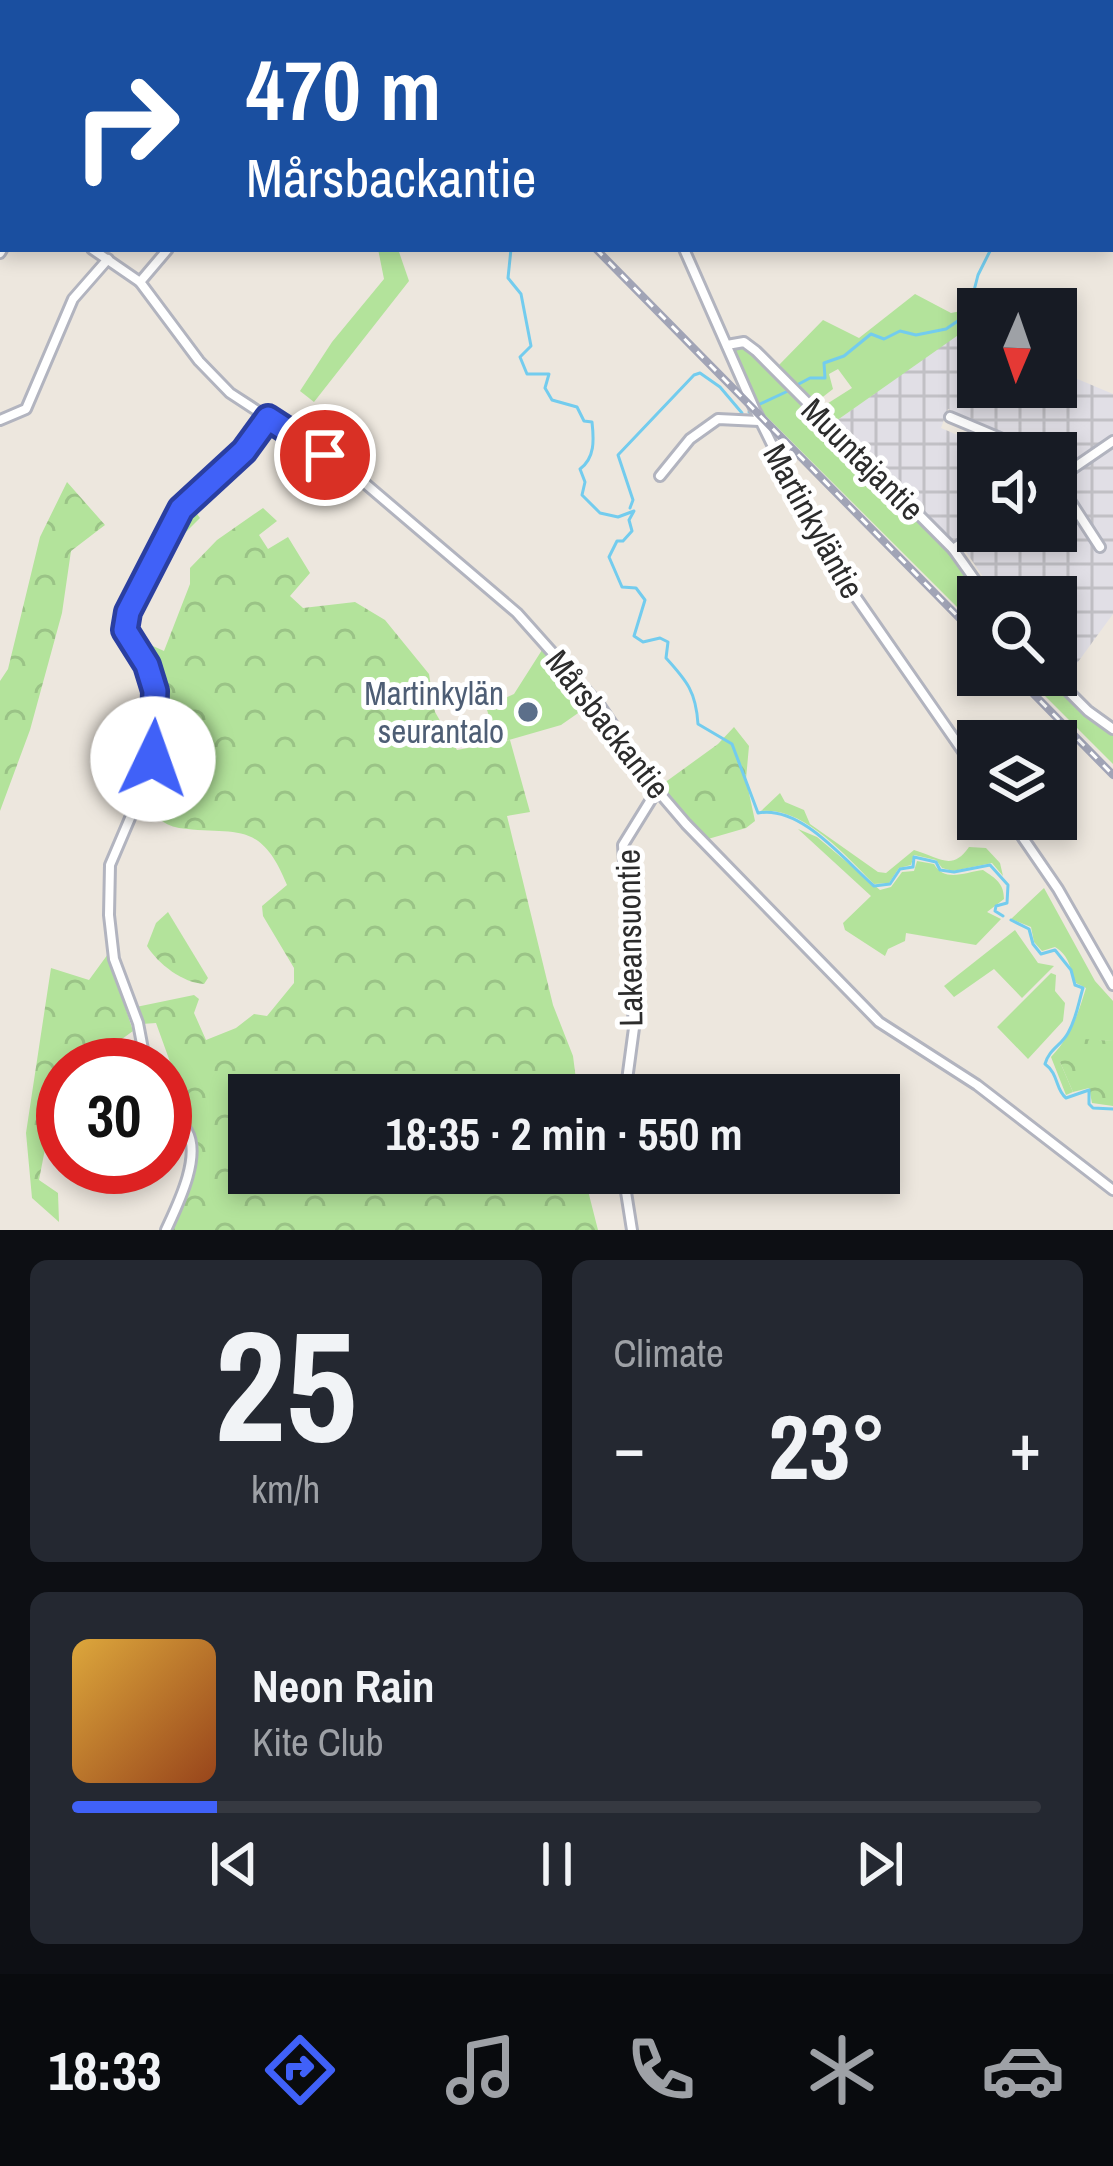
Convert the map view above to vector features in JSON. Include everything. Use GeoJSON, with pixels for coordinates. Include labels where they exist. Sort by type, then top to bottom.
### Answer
{"type":"FeatureCollection","features":[{"type":"Feature","properties":{"kind":"street","name":"Mårsbackantie"},"geometry":{"type":"LineString","coordinates":[[96,252],[140,282],[199,361],[243,402],[353,474],[517,613],[600,706],[657,790],[879,1022],[976,1085],[1113,1190]]}},
{"type":"Feature","properties":{"kind":"street"},"geometry":{"type":"LineString","coordinates":[[140,282],[165,252]]}},
{"type":"Feature","properties":{"kind":"street","name":"Martinkyläntie"},"geometry":{"type":"LineString","coordinates":[[685,252],[760,421],[826,554],[957,743]]}},
{"type":"Feature","properties":{"kind":"street"},"geometry":{"type":"LineString","coordinates":[[0,420],[26,409],[66,311],[107,259]]}},
{"type":"Feature","properties":{"kind":"street","name":"Muuntajantie"},"geometry":{"type":"LineString","coordinates":[[727,345],[744,342],[756,351],[953,549],[972,576]]}},
{"type":"Feature","properties":{"kind":"street"},"geometry":{"type":"LineString","coordinates":[[243,402],[254,423],[252,436]]}},
{"type":"Feature","properties":{"kind":"street"},"geometry":{"type":"LineString","coordinates":[[950,417],[986,432]]}},
{"type":"Feature","properties":{"kind":"street"},"geometry":{"type":"LineString","coordinates":[[141,1038],[114,958],[110,865],[148,776],[156,740],[152,676],[129,640],[125,624],[152,559],[181,509],[244,451],[268,418]]}},
{"type":"Feature","properties":{"kind":"street"},"geometry":{"type":"LineString","coordinates":[[660,476],[690,439],[718,419],[760,421]]}},
{"type":"Feature","properties":{"kind":"street"},"geometry":{"type":"LineString","coordinates":[[1077,465],[1113,441]]}},
{"type":"Feature","properties":{"kind":"street"},"geometry":{"type":"LineString","coordinates":[[1077,511],[1100,547]]}},
{"type":"Feature","properties":{"kind":"street"},"geometry":{"type":"LineString","coordinates":[[953,549],[957,546]]}},
{"type":"Feature","properties":{"kind":"street"},"geometry":{"type":"LineString","coordinates":[[1073,696],[1113,729]]}},
{"type":"Feature","properties":{"kind":"street","name":"Lakeansuontie"},"geometry":{"type":"LineString","coordinates":[[627,1074],[634,1012],[623,845],[657,790]]}},
{"type":"Feature","properties":{"kind":"street"},"geometry":{"type":"LineString","coordinates":[[1024,840],[1113,986]]}},
{"type":"Feature","properties":{"kind":"street"},"geometry":{"type":"LineString","coordinates":[[166,1230],[180,1194]]}},
{"type":"Feature","properties":{"kind":"street"},"geometry":{"type":"LineString","coordinates":[[626,1194],[632,1230]]}},
{"type":"Feature","properties":{"kind":"shaded area"},"geometry":{"type":"Polygon","coordinates":[[[957,335],[957,408],[1077,408],[1077,379],[1113,394],[1113,434],[1077,458],[1077,432],[1000,432],[948,409],[941,428],[957,435],[957,540],[836,421],[957,335]]]}},
{"type":"Feature","properties":{"kind":"shaded area"},"geometry":{"type":"Polygon","coordinates":[[[1113,448],[1113,614],[1077,663],[1077,576],[983,576],[966,552],[1077,552],[1077,518],[1098,550],[1103,546],[1077,504],[1077,472],[1113,448]]]}},
{"type":"Feature","properties":{"kind":"green space"},"geometry":{"type":"Polygon","coordinates":[[[379,252],[399,252],[409,281],[314,402],[300,391],[332,342],[384,279],[379,252]]]}},
{"type":"Feature","properties":{"kind":"green space"},"geometry":{"type":"Polygon","coordinates":[[[915,294],[957,312],[957,336],[836,421],[822,407],[852,388],[838,369],[829,374],[833,389],[815,403],[779,365],[823,320],[859,338],[915,294]]]}},
{"type":"Feature","properties":{"kind":"green space"},"geometry":{"type":"Polygon","coordinates":[[[747,348],[957,560],[968,576],[957,576],[957,607],[759,409],[733,350],[747,348]]]}},
{"type":"Feature","properties":{"kind":"green space"},"geometry":{"type":"Polygon","coordinates":[[[67,482],[105,525],[71,551],[62,613],[30,730],[0,811],[0,681],[8,669],[40,537],[67,482]]]}},
{"type":"Feature","properties":{"kind":"green space"},"geometry":{"type":"Polygon","coordinates":[[[189,503],[200,518],[174,544],[131,641],[130,625],[140,589],[189,503]]]}},
{"type":"Feature","properties":{"kind":"green space"},"geometry":{"type":"Polygon","coordinates":[[[263,508],[277,521],[259,535],[268,549],[288,537],[310,573],[290,596],[303,608],[355,602],[385,620],[429,674],[435,712],[457,750],[510,740],[530,812],[507,816],[553,1005],[575,1074],[228,1074],[228,1194],[589,1194],[598,1230],[170,1230],[185,1194],[192,1194],[192,1038],[161,1038],[156,1023],[142,1024],[136,1007],[194,995],[199,999],[194,1013],[206,1040],[236,1028],[254,1014],[267,1016],[294,983],[294,968],[263,916],[262,906],[287,885],[267,849],[244,834],[173,826],[137,805],[159,721],[154,684],[131,641],[133,637],[164,651],[190,584],[190,568],[217,540],[263,508]]]}},
{"type":"Feature","properties":{"kind":"green space"},"geometry":{"type":"Polygon","coordinates":[[[548,649],[594,702],[561,725],[498,743],[486,707],[514,694],[542,650],[548,649]]]}},
{"type":"Feature","properties":{"kind":"green space"},"geometry":{"type":"Polygon","coordinates":[[[1045,696],[1068,696],[1113,734],[1113,764],[1077,728],[1077,720],[1069,720],[1045,696]]]}},
{"type":"Feature","properties":{"kind":"green space"},"geometry":{"type":"Polygon","coordinates":[[[734,727],[749,746],[746,779],[755,821],[708,839],[660,786],[734,727]]]}},
{"type":"Feature","properties":{"kind":"green space"},"geometry":{"type":"Polygon","coordinates":[[[780,793],[785,802],[804,810],[810,824],[878,872],[886,873],[914,850],[951,861],[969,847],[986,848],[1000,863],[1003,876],[992,863],[953,871],[936,860],[914,855],[911,865],[899,868],[889,883],[874,884],[808,824],[761,811],[780,793]]]}},
{"type":"Feature","properties":{"kind":"green space"},"geometry":{"type":"Polygon","coordinates":[[[798,829],[817,837],[880,890],[891,887],[902,872],[914,871],[917,861],[934,864],[950,875],[983,870],[1002,889],[1004,899],[987,912],[1001,919],[976,945],[906,933],[905,941],[888,949],[885,956],[845,930],[843,923],[871,896],[798,829]]]}},
{"type":"Feature","properties":{"kind":"green space"},"geometry":{"type":"Polygon","coordinates":[[[1044,888],[1095,981],[1113,1001],[1113,1041],[1084,1040],[1060,1062],[1073,1092],[1066,1095],[1051,1057],[1069,1033],[1086,988],[1076,983],[1060,951],[1055,947],[1042,951],[1031,927],[1011,919],[1044,888]]]}},
{"type":"Feature","properties":{"kind":"green space"},"geometry":{"type":"Polygon","coordinates":[[[168,912],[208,978],[204,984],[172,971],[147,946],[156,923],[168,912]]]}},
{"type":"Feature","properties":{"kind":"green space"},"geometry":{"type":"Polygon","coordinates":[[[1015,930],[1038,963],[1054,966],[1022,998],[994,969],[954,997],[944,986],[1015,930]]]}},
{"type":"Feature","properties":{"kind":"green space"},"geometry":{"type":"Polygon","coordinates":[[[108,954],[133,1031],[123,1038],[40,1038],[51,968],[89,980],[108,954]]]}},
{"type":"Feature","properties":{"kind":"green space"},"geometry":{"type":"Polygon","coordinates":[[[1051,973],[1056,975],[1055,991],[1065,1003],[1063,1021],[1028,1059],[997,1027],[1051,973]]]}},
{"type":"Feature","properties":{"kind":"green space"},"geometry":{"type":"Polygon","coordinates":[[[1084,1039],[1113,1041],[1113,1106],[1092,1103],[1089,1088],[1073,1092],[1060,1062],[1084,1039]]]}},
{"type":"Feature","properties":{"kind":"green space"},"geometry":{"type":"Polygon","coordinates":[[[36,1067],[36,1194],[58,1194],[59,1222],[32,1198],[26,1133],[36,1067]]]}},
{"type":"Feature","properties":{"kind":"waterway"},"geometry":{"type":"LineString","coordinates":[[511,252],[508,278],[521,294],[531,346],[520,357],[527,374],[549,374],[545,388],[552,400],[577,407],[584,421],[592,422],[591,454],[580,469],[585,482],[582,495],[600,513],[618,517],[634,511],[629,520],[632,531],[617,541],[609,557],[622,587],[636,588],[645,600],[634,636],[643,642],[660,638],[668,642],[666,658],[689,688],[698,724],[732,744],[758,813],[790,817],[805,825],[874,886],[890,884],[900,869],[913,867],[914,857],[954,872],[990,865],[1008,885],[1007,903],[996,906],[995,911],[1003,916]]}},
{"type":"Feature","properties":{"kind":"waterway"},"geometry":{"type":"LineString","coordinates":[[797,385],[810,378],[825,378],[824,363],[844,356],[871,334],[884,339],[900,331],[916,335],[946,329],[968,314],[990,252]]}},
{"type":"Feature","properties":{"kind":"waterway"},"geometry":{"type":"LineString","coordinates":[[630,508],[633,500],[618,455],[694,375],[700,373],[720,387],[742,413]]}},
{"type":"Feature","properties":{"kind":"waterway"},"geometry":{"type":"LineString","coordinates":[[758,405],[788,391]]}},
{"type":"Feature","properties":{"kind":"waterway"},"geometry":{"type":"LineString","coordinates":[[1011,920],[1029,929],[1041,954],[1055,950],[1071,970],[1075,985],[1083,988],[1071,1027],[1045,1064],[1066,1098],[1089,1090],[1093,1108],[1113,1109]]}},
{"type":"Feature","properties":{"kind":"railway"},"geometry":{"type":"LineString","coordinates":[[599,252],[957,616]]}},
{"type":"Feature","properties":{"kind":"railway"},"geometry":{"type":"LineString","coordinates":[[1036,696],[1113,775]]}},
{"type":"Feature","properties":{"kind":"place","name":"Martinkylän seurantalo"},"geometry":{"type":"Point","coordinates":[528,712]}},
{"type":"Feature","properties":{"kind":"route"},"geometry":{"type":"LineString","coordinates":[[153,759],[157,715],[152,676],[129,640],[125,624],[164,536],[181,509],[244,451],[268,418],[325,455]]}}]}
